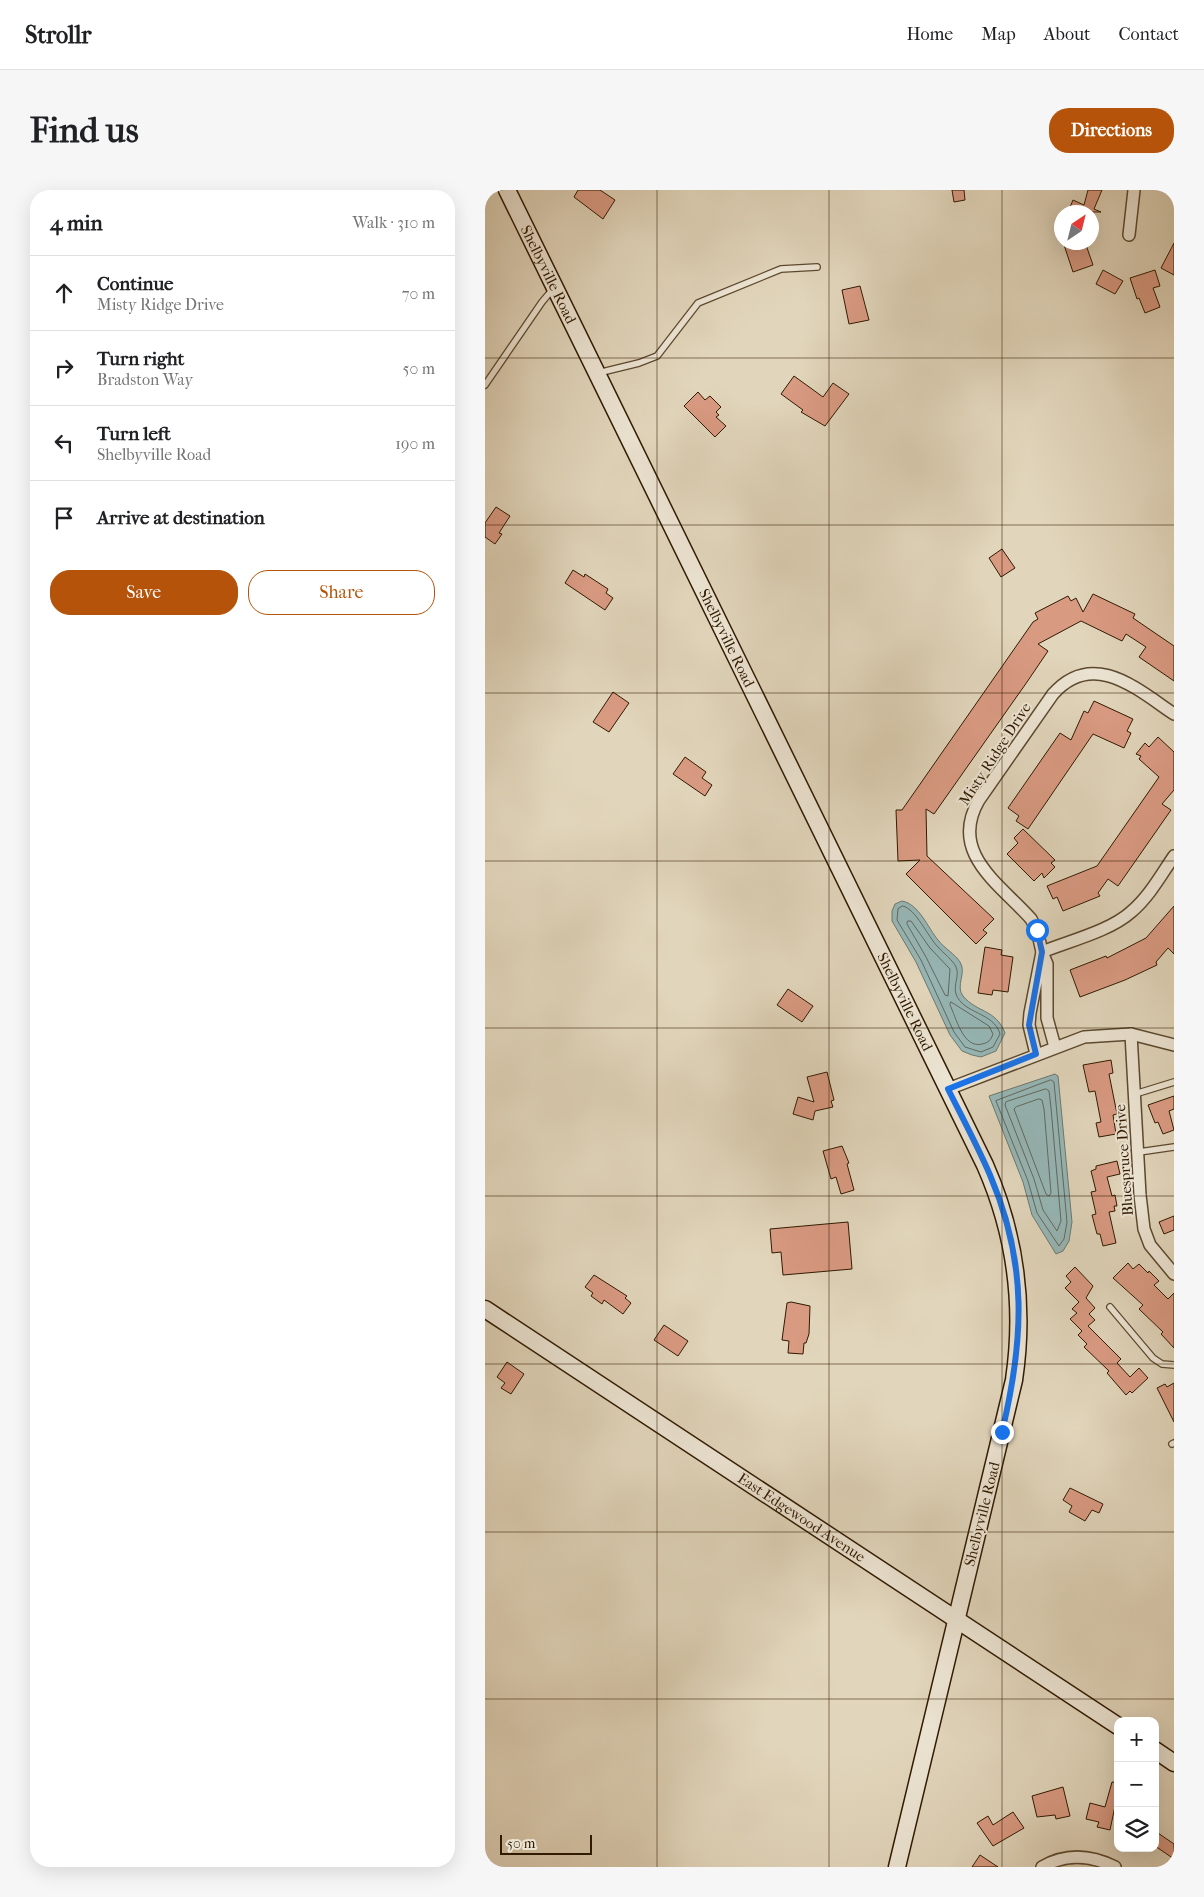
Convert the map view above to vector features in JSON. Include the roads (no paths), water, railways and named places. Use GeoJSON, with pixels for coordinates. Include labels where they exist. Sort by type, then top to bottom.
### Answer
{"type":"FeatureCollection","features":[{"type":"Feature","properties":{"kind":"main road","name":"Shelbyville Road"},"geometry":{"type":"LineString","coordinates":[[507,190],[990,1175],[1005,1218],[1015,1262],[1019,1313],[1014,1380],[897,1867]]}},
{"type":"Feature","properties":{"kind":"main road","name":"East Edgewood Avenue"},"geometry":{"type":"LineString","coordinates":[[485,1310],[1114,1723]]}},
{"type":"Feature","properties":{"kind":"main road"},"geometry":{"type":"LineString","coordinates":[[1159,1753],[1174,1763]]}},
{"type":"Feature","properties":{"kind":"street"},"geometry":{"type":"LineString","coordinates":[[1129,235],[1134,190]]}},
{"type":"Feature","properties":{"kind":"street","name":"Misty Ridge Drive"},"geometry":{"type":"LineString","coordinates":[[1055,1047],[1047,1018],[1047,964],[1042,952],[1039,936],[1031,919],[977,861],[971,842],[972,814],[979,800],[1061,686],[1075,678],[1094,674],[1108,675],[1128,683],[1174,714]]}},
{"type":"Feature","properties":{"kind":"street"},"geometry":{"type":"LineString","coordinates":[[1042,952],[1114,923],[1130,913],[1144,899],[1174,856]]}},
{"type":"Feature","properties":{"kind":"street","name":"Misty Ridge Drive"},"geometry":{"type":"LineString","coordinates":[[1036,1054],[1029,1025],[1042,952]]}},
{"type":"Feature","properties":{"kind":"street"},"geometry":{"type":"LineString","coordinates":[[948,1089],[1036,1054],[1096,1034],[1131,1034],[1174,1045]]}},
{"type":"Feature","properties":{"kind":"street","name":"Bluespruce Drive"},"geometry":{"type":"LineString","coordinates":[[1131,1034],[1139,1152],[1139,1195],[1143,1229],[1150,1245],[1174,1274]]}},
{"type":"Feature","properties":{"kind":"street"},"geometry":{"type":"LineString","coordinates":[[1042,1867],[1055,1860],[1073,1857],[1090,1858],[1115,1867]]}},
{"type":"Feature","properties":{"kind":"lane"},"geometry":{"type":"LineString","coordinates":[[596,374],[639,363],[657,356],[698,303],[781,269],[817,267]]}},
{"type":"Feature","properties":{"kind":"lane"},"geometry":{"type":"LineString","coordinates":[[485,385],[542,302],[554,288]]}},
{"type":"Feature","properties":{"kind":"lane"},"geometry":{"type":"LineString","coordinates":[[1135,1094],[1174,1082]]}},
{"type":"Feature","properties":{"kind":"lane"},"geometry":{"type":"LineString","coordinates":[[1139,1152],[1174,1147]]}},
{"type":"Feature","properties":{"kind":"lane"},"geometry":{"type":"LineString","coordinates":[[1110,1308],[1153,1358],[1162,1364],[1174,1365]]}},
{"type":"Feature","properties":{"kind":"water"},"geometry":{"type":"Polygon","coordinates":[[[902,901],[918,911],[938,940],[960,962],[962,971],[960,988],[963,996],[974,1006],[997,1019],[1001,1025],[1005,1033],[996,1051],[981,1057],[972,1055],[962,1051],[950,1035],[916,962],[892,921],[892,911],[895,904],[902,901]]]}},
{"type":"Feature","properties":{"kind":"water"},"geometry":{"type":"Polygon","coordinates":[[[1055,1074],[1058,1076],[1072,1222],[1069,1241],[1063,1251],[1056,1254],[1032,1215],[1023,1182],[989,1096],[1055,1074]]]}}]}
